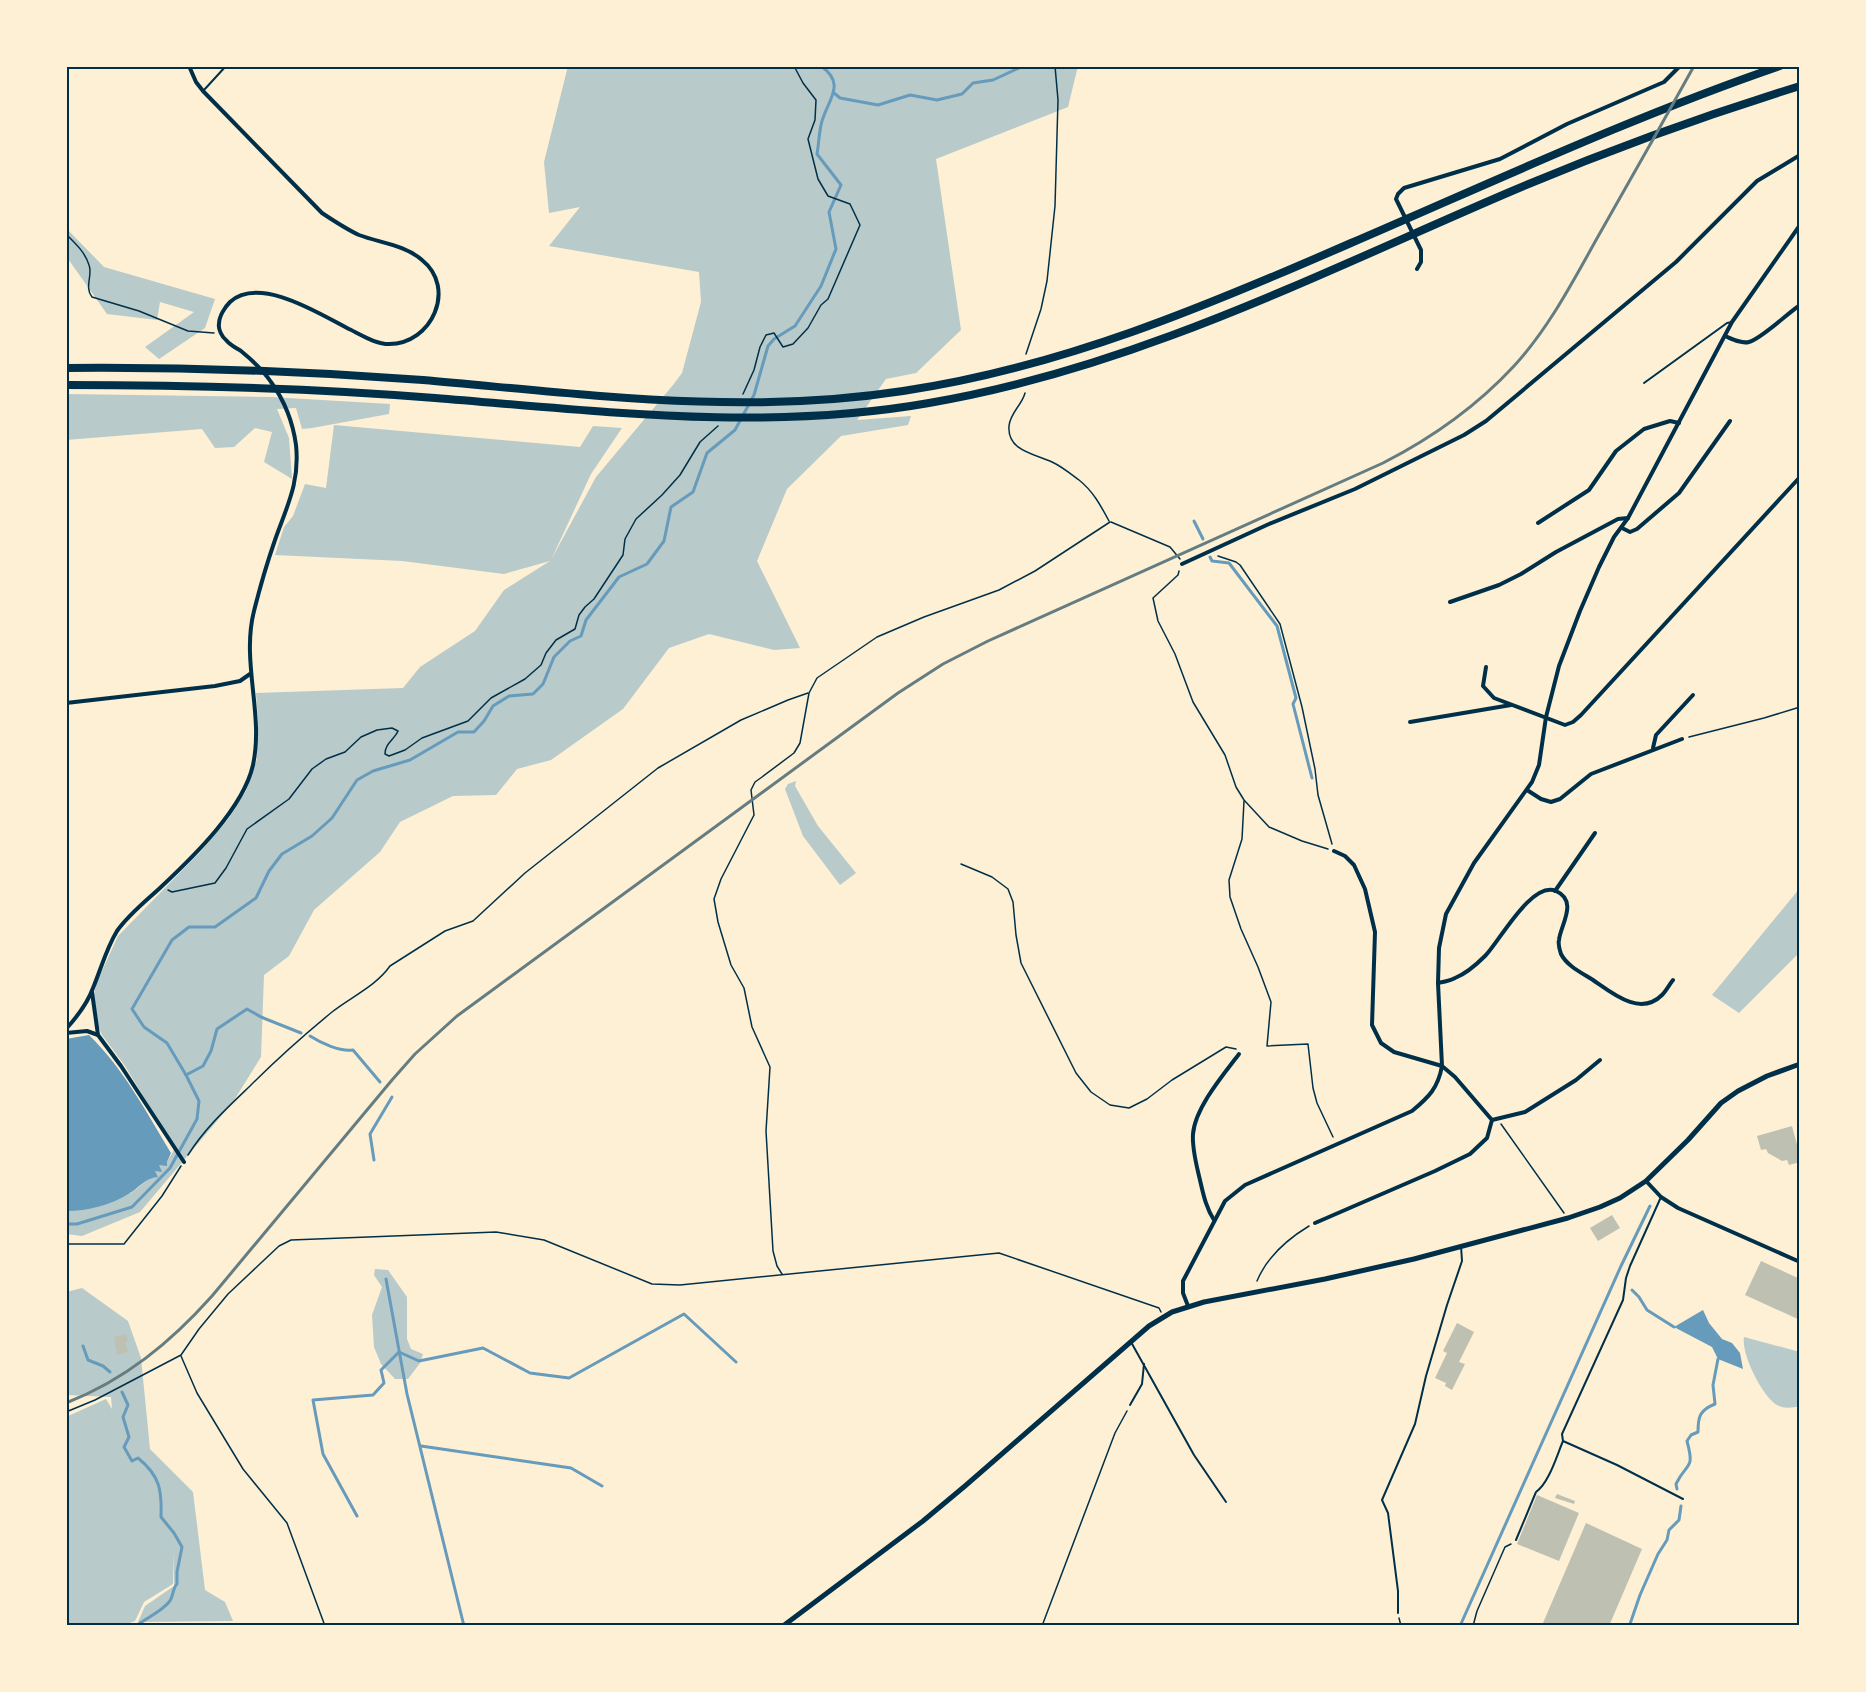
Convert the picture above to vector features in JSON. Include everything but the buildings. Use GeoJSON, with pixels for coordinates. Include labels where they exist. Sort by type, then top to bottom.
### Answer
{"type":"FeatureCollection","features":[{"type":"Feature","properties":{"kind":"highway"},"geometry":{"type":"LineString","coordinates":[[66,368],[247,370],[331,374],[653,401],[756,404],[851,398],[920,389],[969,380],[1079,350],[1208,304],[1664,110],[1780,66]]}},
{"type":"Feature","properties":{"kind":"highway"},"geometry":{"type":"LineString","coordinates":[[66,385],[192,386],[335,391],[653,416],[748,418],[893,409],[963,397],[1083,366],[1222,316],[1513,191],[1628,145],[1800,86]]}},
{"type":"Feature","properties":{"kind":"street"},"geometry":{"type":"LineString","coordinates":[[66,1031],[92,990],[106,952],[118,930],[136,909],[200,849],[232,808],[247,782],[253,764],[256,725],[249,640],[253,614],[273,544],[287,511],[295,480],[296,449],[289,419],[278,393],[266,375],[250,359],[226,341],[221,333],[219,323],[223,311],[231,301],[244,293],[274,294],[308,308],[370,340],[388,344],[406,341],[421,333],[433,318],[438,307],[439,296],[434,274],[420,258],[360,235],[322,213],[203,91],[189,66]]}},
{"type":"Feature","properties":{"kind":"street"},"geometry":{"type":"LineString","coordinates":[[1417,269],[1421,262],[1421,250],[1396,199],[1404,188],[1500,159],[1567,124],[1664,82],[1680,66]]}},
{"type":"Feature","properties":{"kind":"street"},"geometry":{"type":"LineString","coordinates":[[1182,564],[1269,524],[1355,489],[1464,435],[1486,421],[1676,262],[1757,181],[1800,155]]}},
{"type":"Feature","properties":{"kind":"street"},"geometry":{"type":"LineString","coordinates":[[1188,1306],[1182,1289],[1183,1281],[1225,1201],[1245,1185],[1412,1111],[1429,1097],[1440,1079],[1442,1066],[1438,983],[1439,948],[1446,914],[1460,885],[1527,790],[1539,765],[1546,717],[1559,666],[1580,611],[1614,537],[1628,518],[1732,322],[1800,225]]}},
{"type":"Feature","properties":{"kind":"street"},"geometry":{"type":"LineString","coordinates":[[1725,336],[1748,342],[1761,335],[1800,305]]}},
{"type":"Feature","properties":{"kind":"street"},"geometry":{"type":"LineString","coordinates":[[1538,523],[1588,490],[1616,451],[1644,429],[1670,421],[1679,423]]}},
{"type":"Feature","properties":{"kind":"street"},"geometry":{"type":"LineString","coordinates":[[1622,528],[1630,532],[1637,529],[1679,493],[1730,421]]}},
{"type":"Feature","properties":{"kind":"street"},"geometry":{"type":"LineString","coordinates":[[1486,667],[1483,686],[1494,698],[1565,725],[1573,722],[1800,477]]}},
{"type":"Feature","properties":{"kind":"street"},"geometry":{"type":"LineString","coordinates":[[1450,602],[1499,585],[1618,519],[1628,518]]}},
{"type":"Feature","properties":{"kind":"street"},"geometry":{"type":"LineString","coordinates":[[66,703],[215,686],[240,681],[250,674]]}},
{"type":"Feature","properties":{"kind":"street"},"geometry":{"type":"LineString","coordinates":[[1653,749],[1656,735],[1693,695]]}},
{"type":"Feature","properties":{"kind":"street"},"geometry":{"type":"LineString","coordinates":[[1410,722],[1512,705]]}},
{"type":"Feature","properties":{"kind":"street"},"geometry":{"type":"LineString","coordinates":[[1527,790],[1551,802],[1560,799],[1591,774],[1682,739]]}},
{"type":"Feature","properties":{"kind":"street"},"geometry":{"type":"LineString","coordinates":[[1555,891],[1595,833]]}},
{"type":"Feature","properties":{"kind":"street"},"geometry":{"type":"LineString","coordinates":[[1334,851],[1346,856],[1354,865],[1365,889],[1375,932],[1372,1025],[1381,1043],[1394,1052],[1442,1066],[1455,1077],[1492,1120]]}},
{"type":"Feature","properties":{"kind":"street"},"geometry":{"type":"LineString","coordinates":[[1438,983],[1455,978],[1485,957],[1531,897],[1544,890],[1555,891],[1564,898],[1568,909],[1558,941],[1561,953],[1568,963],[1623,1000],[1636,1004],[1650,1003],[1662,995],[1673,980]]}},
{"type":"Feature","properties":{"kind":"street"},"geometry":{"type":"LineString","coordinates":[[92,990],[98,1035],[184,1162]]}},
{"type":"Feature","properties":{"kind":"street"},"geometry":{"type":"LineString","coordinates":[[66,1031],[87,1031],[98,1035]]}},
{"type":"Feature","properties":{"kind":"street"},"geometry":{"type":"LineString","coordinates":[[1214,1221],[1206,1208],[1195,1160],[1193,1134],[1196,1121],[1211,1089],[1239,1054]]}},
{"type":"Feature","properties":{"kind":"street"},"geometry":{"type":"LineString","coordinates":[[1492,1120],[1525,1112],[1576,1080],[1600,1060]]}},
{"type":"Feature","properties":{"kind":"street"},"geometry":{"type":"LineString","coordinates":[[783,1626],[957,1493],[1131,1341],[1164,1316],[1188,1306],[1369,1270],[1568,1218],[1620,1198],[1646,1181],[1688,1140],[1721,1103],[1753,1083],[1800,1064]]}},
{"type":"Feature","properties":{"kind":"street"},"geometry":{"type":"LineString","coordinates":[[1315,1223],[1470,1154],[1486,1138],[1492,1120]]}},
{"type":"Feature","properties":{"kind":"street"},"geometry":{"type":"LineString","coordinates":[[1646,1181],[1661,1197],[1678,1208],[1800,1262]]}},
{"type":"Feature","properties":{"kind":"lane"},"geometry":{"type":"LineString","coordinates":[[203,91],[226,66]]}},
{"type":"Feature","properties":{"kind":"lane"},"geometry":{"type":"LineString","coordinates":[[1644,383],[1726,323],[1732,322]]}},
{"type":"Feature","properties":{"kind":"lane"},"geometry":{"type":"LineString","coordinates":[[1516,1540],[1536,1492],[1542,1488],[1563,1441],[1562,1434],[1623,1300],[1630,1266],[1661,1197]]}},
{"type":"Feature","properties":{"kind":"lane"},"geometry":{"type":"LineString","coordinates":[[1398,1614],[1398,1591],[1388,1513],[1382,1500],[1415,1424],[1426,1376],[1462,1261],[1461,1246]]}},
{"type":"Feature","properties":{"kind":"lane"},"geometry":{"type":"LineString","coordinates":[[1131,1341],[1194,1455],[1226,1502]]}},
{"type":"Feature","properties":{"kind":"lane"},"geometry":{"type":"LineString","coordinates":[[1130,1405],[1142,1384],[1144,1364]]}},
{"type":"Feature","properties":{"kind":"lane"},"geometry":{"type":"LineString","coordinates":[[1563,1441],[1617,1465],[1683,1499]]}},
{"type":"Feature","properties":{"kind":"path"},"geometry":{"type":"LineString","coordinates":[[739,403],[754,370],[766,334],[774,333],[783,347],[793,344],[808,327],[821,305],[828,299],[860,225],[850,204],[828,196],[818,179],[808,139],[815,120],[816,99],[794,66]]}},
{"type":"Feature","properties":{"kind":"path"},"geometry":{"type":"LineString","coordinates":[[1026,354],[1041,309],[1047,281],[1055,206],[1058,100],[1055,66]]}},
{"type":"Feature","properties":{"kind":"path"},"geometry":{"type":"LineString","coordinates":[[66,234],[79,247],[90,266],[88,292],[92,297],[139,311],[188,331],[221,333]]}},
{"type":"Feature","properties":{"kind":"path"},"geometry":{"type":"LineString","coordinates":[[1025,393],[1023,400],[1012,415],[1009,426],[1014,444],[1023,451],[1053,462],[1080,481],[1096,497],[1110,522],[1170,547],[1179,557],[1182,564],[1178,575],[1153,598],[1158,621],[1175,654],[1193,702],[1225,755],[1236,787],[1244,800],[1269,827],[1334,851]]}},
{"type":"Feature","properties":{"kind":"path"},"geometry":{"type":"LineString","coordinates":[[160,888],[172,892],[214,883],[226,868],[247,829],[289,799],[312,769],[326,759],[345,752],[361,737],[377,730],[392,728],[398,731],[389,742],[385,754],[389,756],[396,754],[422,738],[468,721],[491,698],[525,679],[541,665],[546,653],[556,640],[575,629],[579,615],[594,599],[622,555],[625,539],[636,519],[680,475],[700,442],[723,420]]}},
{"type":"Feature","properties":{"kind":"path"},"geometry":{"type":"LineString","coordinates":[[782,1274],[773,1251],[767,1143],[770,1067],[752,1028],[744,988],[731,965],[718,922],[714,899],[721,879],[754,814],[751,790],[755,782],[794,753],[800,743],[809,693],[817,678],[877,637],[924,616],[999,590],[1035,571],[1110,522]]}},
{"type":"Feature","properties":{"kind":"path"},"geometry":{"type":"LineString","coordinates":[[1210,550],[1240,565],[1280,624],[1302,707],[1318,795],[1334,851]]}},
{"type":"Feature","properties":{"kind":"path"},"geometry":{"type":"LineString","coordinates":[[66,1244],[124,1244],[162,1196],[199,1138],[210,1125],[272,1064],[334,1011],[384,975],[390,966],[445,931],[473,921],[525,873],[658,768],[741,720],[809,693]]}},
{"type":"Feature","properties":{"kind":"path"},"geometry":{"type":"LineString","coordinates":[[1682,739],[1764,718],[1800,706]]}},
{"type":"Feature","properties":{"kind":"path"},"geometry":{"type":"LineString","coordinates":[[1244,800],[1242,839],[1229,880],[1230,897],[1271,1002],[1267,1046],[1308,1044],[1312,1088],[1335,1141]]}},
{"type":"Feature","properties":{"kind":"path"},"geometry":{"type":"LineString","coordinates":[[961,864],[992,877],[1008,889],[1013,902],[1021,963],[1076,1073],[1091,1092],[1110,1105],[1129,1108],[1147,1099],[1172,1080],[1226,1047],[1237,1049],[1239,1054]]}},
{"type":"Feature","properties":{"kind":"path"},"geometry":{"type":"LineString","coordinates":[[1492,1120],[1498,1120],[1568,1218]]}},
{"type":"Feature","properties":{"kind":"path"},"geometry":{"type":"LineString","coordinates":[[1257,1281],[1276,1251],[1295,1235],[1315,1223]]}},
{"type":"Feature","properties":{"kind":"path"},"geometry":{"type":"LineString","coordinates":[[66,1412],[181,1355],[228,1294],[279,1246],[291,1240],[496,1232],[544,1240],[652,1284],[680,1285],[999,1253],[1159,1308],[1164,1316]]}},
{"type":"Feature","properties":{"kind":"path"},"geometry":{"type":"LineString","coordinates":[[181,1355],[197,1394],[243,1469],[287,1523],[325,1626]]}},
{"type":"Feature","properties":{"kind":"path"},"geometry":{"type":"LineString","coordinates":[[1042,1626],[1115,1433],[1130,1405]]}},
{"type":"Feature","properties":{"kind":"path"},"geometry":{"type":"LineString","coordinates":[[1473,1626],[1477,1611],[1505,1547],[1516,1540]]}},
{"type":"Feature","properties":{"kind":"path"},"geometry":{"type":"LineString","coordinates":[[1398,1614],[1401,1626]]}},
{"type":"Feature","properties":{"kind":"shaded area"},"geometry":{"type":"Polygon","coordinates":[[[568,66],[1078,66],[1068,107],[936,159],[961,330],[916,373],[886,379],[857,420],[911,416],[908,425],[841,436],[787,489],[757,561],[800,648],[774,650],[709,634],[669,648],[623,709],[551,760],[517,769],[496,795],[453,796],[400,822],[380,852],[314,910],[289,956],[264,975],[261,1057],[233,1102],[140,1212],[82,1236],[66,1234],[66,1211],[131,1193],[150,1178],[157,1177],[154,1171],[158,1165],[167,1162],[175,1148],[125,1066],[102,1035],[98,1026],[94,995],[96,984],[118,936],[202,850],[229,818],[246,791],[257,759],[256,693],[403,688],[420,667],[475,631],[504,590],[550,561],[504,574],[402,561],[275,555],[284,527],[293,516],[305,484],[326,488],[334,425],[580,447],[593,426],[622,428],[591,474],[551,560],[596,477],[682,373],[701,302],[699,272],[549,246],[580,207],[549,213],[544,162],[568,66]]]}},
{"type":"Feature","properties":{"kind":"shaded area"},"geometry":{"type":"Polygon","coordinates":[[[66,228],[104,267],[215,299],[205,328],[159,359],[145,347],[194,312],[160,302],[157,320],[107,314],[66,256],[66,228]]]}},
{"type":"Feature","properties":{"kind":"shaded area"},"geometry":{"type":"Polygon","coordinates":[[[66,394],[271,397],[390,404],[389,414],[302,429],[296,408],[277,409],[289,438],[292,479],[264,462],[272,432],[255,428],[234,447],[215,448],[202,429],[66,440],[66,394]]]}},
{"type":"Feature","properties":{"kind":"shaded area"},"geometry":{"type":"Polygon","coordinates":[[[796,781],[795,786],[818,826],[856,873],[840,885],[803,836],[785,789],[788,784],[796,781]]]}},
{"type":"Feature","properties":{"kind":"shaded area"},"geometry":{"type":"Polygon","coordinates":[[[1800,888],[1800,952],[1739,1013],[1712,995],[1800,888]]]}},
{"type":"Feature","properties":{"kind":"shaded area"},"geometry":{"type":"Polygon","coordinates":[[[375,1269],[388,1270],[407,1297],[407,1339],[411,1349],[423,1354],[420,1363],[408,1379],[395,1379],[381,1364],[374,1347],[372,1315],[382,1287],[374,1275],[375,1269]]]}},
{"type":"Feature","properties":{"kind":"shaded area"},"geometry":{"type":"Polygon","coordinates":[[[82,1288],[128,1321],[141,1358],[150,1449],[193,1492],[205,1590],[225,1602],[233,1621],[138,1622],[145,1606],[174,1586],[174,1551],[173,1584],[144,1602],[135,1621],[121,1626],[66,1626],[66,1417],[106,1399],[112,1409],[111,1397],[66,1395],[66,1292],[82,1288]]]}},
{"type":"Feature","properties":{"kind":"shaded area"},"geometry":{"type":"Polygon","coordinates":[[[1744,1337],[1800,1352],[1800,1406],[1788,1408],[1777,1405],[1765,1393],[1749,1364],[1744,1337]]]}},
{"type":"Feature","properties":{"kind":"water"},"geometry":{"type":"Polygon","coordinates":[[[89,1035],[124,1076],[171,1153],[167,1166],[159,1165],[162,1172],[155,1171],[158,1177],[146,1181],[134,1191],[99,1206],[66,1211],[66,1039],[89,1035]]]}},
{"type":"Feature","properties":{"kind":"water"},"geometry":{"type":"Polygon","coordinates":[[[1703,1310],[1709,1323],[1722,1339],[1732,1343],[1740,1353],[1743,1369],[1718,1359],[1712,1347],[1674,1327],[1703,1310]]]}},
{"type":"Feature","properties":{"kind":"waterway"},"geometry":{"type":"LineString","coordinates":[[783,66],[803,66]]}},
{"type":"Feature","properties":{"kind":"waterway"},"geometry":{"type":"LineString","coordinates":[[66,1224],[77,1224],[132,1207],[170,1168],[197,1119],[199,1101],[186,1075],[167,1043],[144,1027],[132,1009],[172,940],[189,927],[215,927],[256,898],[269,871],[282,854],[312,836],[332,818],[357,780],[373,771],[410,760],[458,732],[474,732],[493,706],[509,696],[533,694],[543,684],[554,657],[570,641],[581,636],[586,620],[619,577],[647,564],[664,541],[671,507],[693,492],[707,453],[735,430],[754,395],[768,346],[774,339],[795,326],[821,286],[836,249],[829,212],[841,185],[817,154],[821,125],[834,92],[834,85],[829,73],[821,66]]}},
{"type":"Feature","properties":{"kind":"waterway"},"geometry":{"type":"LineString","coordinates":[[834,93],[840,98],[878,105],[910,95],[937,100],[962,94],[973,83],[993,80],[1023,66]]}},
{"type":"Feature","properties":{"kind":"waterway"},"geometry":{"type":"LineString","coordinates":[[1194,521],[1203,539]]}},
{"type":"Feature","properties":{"kind":"waterway"},"geometry":{"type":"LineString","coordinates":[[1210,557],[1212,561],[1229,563],[1277,626],[1296,698],[1293,704],[1312,778]]}},
{"type":"Feature","properties":{"kind":"waterway"},"geometry":{"type":"LineString","coordinates":[[186,1075],[203,1066],[211,1051],[217,1029],[247,1009],[301,1033]]}},
{"type":"Feature","properties":{"kind":"waterway"},"geometry":{"type":"LineString","coordinates":[[310,1036],[337,1048],[353,1050],[380,1082]]}},
{"type":"Feature","properties":{"kind":"waterway"},"geometry":{"type":"LineString","coordinates":[[374,1160],[370,1134],[392,1097]]}},
{"type":"Feature","properties":{"kind":"waterway"},"geometry":{"type":"LineString","coordinates":[[1460,1626],[1650,1206]]}},
{"type":"Feature","properties":{"kind":"waterway"},"geometry":{"type":"LineString","coordinates":[[386,1279],[407,1394],[464,1626]]}},
{"type":"Feature","properties":{"kind":"waterway"},"geometry":{"type":"LineString","coordinates":[[1632,1290],[1647,1310],[1674,1327]]}},
{"type":"Feature","properties":{"kind":"waterway"},"geometry":{"type":"LineString","coordinates":[[357,1516],[323,1454],[313,1400],[373,1395],[384,1383],[381,1370],[399,1352],[419,1361],[483,1348],[530,1373],[569,1378],[684,1314],[736,1362]]}},
{"type":"Feature","properties":{"kind":"waterway"},"geometry":{"type":"LineString","coordinates":[[83,1346],[88,1360],[103,1366],[110,1372]]}},
{"type":"Feature","properties":{"kind":"waterway"},"geometry":{"type":"LineString","coordinates":[[1677,1489],[1676,1484],[1690,1462],[1687,1441],[1691,1435],[1698,1432],[1699,1418],[1703,1411],[1715,1404],[1713,1385],[1718,1359]]}},
{"type":"Feature","properties":{"kind":"waterway"},"geometry":{"type":"LineString","coordinates":[[122,1392],[128,1405],[123,1417],[129,1437],[124,1447],[132,1461],[138,1458],[155,1477],[160,1491],[161,1517],[182,1547],[177,1584],[171,1600],[162,1609],[136,1626]]}},
{"type":"Feature","properties":{"kind":"waterway"},"geometry":{"type":"LineString","coordinates":[[421,1446],[571,1468],[602,1486]]}},
{"type":"Feature","properties":{"kind":"waterway"},"geometry":{"type":"LineString","coordinates":[[1630,1624],[1658,1554],[1667,1540],[1669,1530],[1679,1520],[1681,1506]]}},
{"type":"Feature","properties":{"kind":"railway"},"geometry":{"type":"LineString","coordinates":[[66,1403],[88,1394],[127,1371],[180,1329],[212,1296],[415,1054],[457,1016],[898,693],[943,664],[988,641],[1383,463],[1419,443],[1469,408],[1514,366],[1550,319],[1694,66]]}}]}
